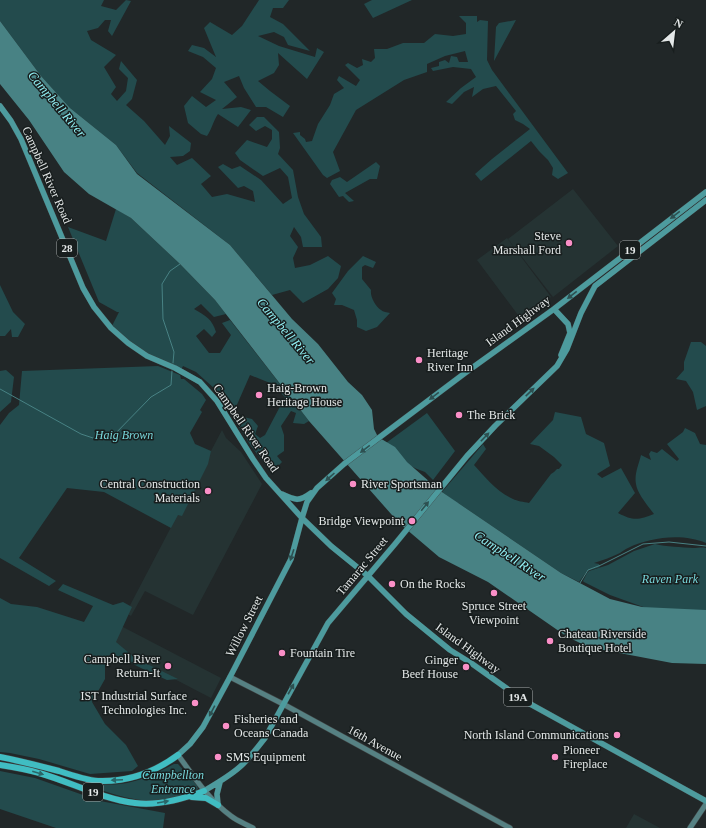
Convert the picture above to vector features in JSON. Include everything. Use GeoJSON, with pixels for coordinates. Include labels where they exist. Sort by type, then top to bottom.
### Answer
{"type":"FeatureCollection","features":[{"type":"Feature","properties":{"kind":"highway","name":"19"},"geometry":{"type":"LineString","coordinates":[[0,757],[97,781],[123,780],[147,773],[178,755]]}},
{"type":"Feature","properties":{"kind":"highway","name":"19"},"geometry":{"type":"LineString","coordinates":[[0,765],[39,773],[110,798],[136,803],[158,803],[189,796],[204,790]]}},
{"type":"Feature","properties":{"kind":"highway"},"geometry":{"type":"LineString","coordinates":[[189,796],[206,798],[218,805]]}},
{"type":"Feature","properties":{"kind":"main road","name":"Campbell River Road"},"geometry":{"type":"LineString","coordinates":[[0,106],[11,121],[21,139],[83,288],[94,307],[111,328],[128,343],[147,356],[175,368],[200,382],[217,401],[266,478],[302,518]]}},
{"type":"Feature","properties":{"kind":"main road","name":"Island Highway"},"geometry":{"type":"LineString","coordinates":[[342,466],[465,373],[554,309],[706,192]]}},
{"type":"Feature","properties":{"kind":"main road","name":"19"},"geometry":{"type":"LineString","coordinates":[[557,366],[568,349],[580,313],[595,286],[706,200]]}},
{"type":"Feature","properties":{"kind":"main road"},"geometry":{"type":"LineString","coordinates":[[554,309],[568,324],[570,333],[557,366]]}},
{"type":"Feature","properties":{"kind":"main road","name":"Tamarac Street"},"geometry":{"type":"LineString","coordinates":[[204,790],[220,782],[242,765],[255,751],[265,738],[328,624],[467,456],[495,426],[557,366]]}},
{"type":"Feature","properties":{"kind":"main road","name":"Willow Street"},"geometry":{"type":"LineString","coordinates":[[178,755],[190,744],[203,727],[291,559],[307,502],[317,488],[342,466]]}},
{"type":"Feature","properties":{"kind":"main road"},"geometry":{"type":"LineString","coordinates":[[280,493],[295,500],[305,498],[317,488]]}},
{"type":"Feature","properties":{"kind":"main road","name":"Island Highway"},"geometry":{"type":"LineString","coordinates":[[302,518],[332,546],[368,576],[406,614],[450,650],[523,700],[706,802]]}},
{"type":"Feature","properties":{"kind":"main road"},"geometry":{"type":"LineString","coordinates":[[218,805],[217,794],[220,782]]}},
{"type":"Feature","properties":{"kind":"street","name":"16th Avenue"},"geometry":{"type":"LineString","coordinates":[[230,677],[283,704],[510,828]]}},
{"type":"Feature","properties":{"kind":"street"},"geometry":{"type":"LineString","coordinates":[[178,755],[204,790],[218,805],[232,817],[253,828]]}},
{"type":"Feature","properties":{"kind":"street"},"geometry":{"type":"LineString","coordinates":[[690,828],[706,802]]}},
{"type":"Feature","properties":{"kind":"shaded area"},"geometry":{"type":"Polygon","coordinates":[[[573,189],[618,246],[553,297],[508,239],[573,189]]]}},
{"type":"Feature","properties":{"kind":"shaded area"},"geometry":{"type":"Polygon","coordinates":[[[507,238],[551,297],[521,319],[477,260],[507,238]]]}},
{"type":"Feature","properties":{"kind":"shaded area"},"geometry":{"type":"Polygon","coordinates":[[[222,430],[226,438],[241,452],[262,484],[193,615],[145,591],[131,616],[126,613],[222,430]]]}},
{"type":"Feature","properties":{"kind":"shaded area"},"geometry":{"type":"Polygon","coordinates":[[[121,626],[221,678],[211,698],[113,647],[121,626]]]}},
{"type":"Feature","properties":{"kind":"shaded area"},"geometry":{"type":"Polygon","coordinates":[[[634,814],[660,828],[626,828],[634,814]]]}},
{"type":"Feature","properties":{"kind":"green space"},"geometry":{"type":"Polygon","coordinates":[[[0,0],[104,0],[101,6],[116,10],[126,0],[131,1],[112,36],[108,31],[111,20],[105,20],[98,28],[87,31],[91,40],[116,55],[104,67],[116,87],[111,94],[117,101],[126,91],[128,78],[119,69],[121,61],[137,80],[132,99],[126,105],[144,121],[165,145],[170,136],[169,126],[191,143],[190,151],[183,156],[170,157],[177,165],[192,158],[211,176],[201,184],[212,197],[227,194],[255,202],[253,191],[244,186],[238,188],[218,167],[223,164],[232,169],[240,166],[261,180],[283,204],[292,198],[288,177],[280,168],[263,176],[240,160],[235,153],[247,140],[267,147],[272,139],[272,130],[265,126],[256,131],[249,125],[257,117],[264,117],[279,132],[280,148],[278,154],[293,170],[298,197],[304,214],[321,237],[322,247],[303,247],[301,237],[294,227],[290,236],[298,247],[293,258],[295,268],[310,265],[328,256],[341,266],[338,278],[328,289],[303,303],[290,290],[272,295],[230,245],[137,173],[116,145],[70,108],[41,76],[0,21],[0,0]]]}},
{"type":"Feature","properties":{"kind":"green space"},"geometry":{"type":"Polygon","coordinates":[[[259,0],[289,0],[283,8],[273,8],[270,17],[283,24],[310,51],[288,45],[284,37],[274,32],[258,36],[279,46],[315,57],[317,48],[324,52],[307,79],[278,53],[279,65],[274,73],[258,81],[290,106],[283,117],[266,107],[256,107],[244,88],[239,76],[224,82],[237,97],[222,109],[241,107],[251,110],[238,127],[218,114],[207,136],[201,134],[188,123],[184,106],[192,96],[206,107],[216,100],[200,92],[212,79],[216,68],[203,57],[188,51],[192,45],[204,48],[216,57],[204,28],[210,22],[232,35],[242,26],[259,0]]]}},
{"type":"Feature","properties":{"kind":"green space"},"geometry":{"type":"Polygon","coordinates":[[[372,0],[412,0],[373,18],[364,4],[372,0]]]}},
{"type":"Feature","properties":{"kind":"green space"},"geometry":{"type":"Polygon","coordinates":[[[459,16],[477,16],[477,22],[480,20],[488,21],[487,60],[492,70],[568,173],[558,179],[552,175],[553,168],[531,141],[481,181],[475,174],[530,129],[515,120],[513,114],[516,111],[496,86],[483,89],[472,97],[474,87],[464,92],[452,104],[446,102],[476,77],[471,69],[453,67],[433,71],[431,68],[439,66],[439,62],[445,60],[449,63],[451,56],[457,57],[459,62],[468,62],[465,51],[445,56],[427,64],[427,72],[404,80],[356,110],[333,152],[340,171],[327,178],[323,175],[293,133],[300,132],[300,135],[306,142],[312,141],[318,124],[330,105],[334,94],[344,88],[337,80],[339,76],[356,86],[360,80],[345,65],[348,63],[357,68],[363,65],[362,59],[371,62],[375,58],[374,49],[387,49],[403,43],[424,43],[435,34],[453,36],[466,34],[466,23],[459,16]]]}},
{"type":"Feature","properties":{"kind":"green space"},"geometry":{"type":"Polygon","coordinates":[[[516,20],[494,61],[496,27],[499,23],[516,20]]]}},
{"type":"Feature","properties":{"kind":"green space"},"geometry":{"type":"Polygon","coordinates":[[[376,162],[380,166],[377,179],[370,179],[345,193],[354,201],[349,202],[343,196],[339,197],[330,184],[332,180],[340,177],[347,182],[376,162]]]}},
{"type":"Feature","properties":{"kind":"green space"},"geometry":{"type":"Polygon","coordinates":[[[116,209],[131,218],[180,264],[215,300],[226,314],[214,317],[201,304],[194,309],[208,318],[213,324],[216,332],[212,337],[204,329],[196,336],[209,353],[220,353],[231,335],[222,323],[230,320],[309,421],[304,424],[293,423],[296,413],[291,411],[281,426],[284,435],[284,451],[277,456],[282,462],[276,468],[268,468],[251,446],[236,422],[239,416],[252,419],[258,426],[255,434],[260,438],[265,435],[285,397],[270,383],[250,375],[232,416],[215,389],[196,372],[183,366],[181,370],[164,365],[111,328],[119,312],[99,302],[68,227],[106,241],[116,209]]]}},
{"type":"Feature","properties":{"kind":"green space"},"geometry":{"type":"Polygon","coordinates":[[[363,256],[376,262],[373,268],[365,265],[362,267],[362,279],[371,290],[372,298],[377,306],[382,311],[390,313],[377,327],[366,331],[357,327],[357,320],[354,310],[342,305],[334,305],[336,299],[332,293],[348,271],[363,256]]]}},
{"type":"Feature","properties":{"kind":"green space"},"geometry":{"type":"Polygon","coordinates":[[[0,285],[13,312],[25,324],[18,337],[12,337],[11,329],[5,336],[0,336],[0,285]]]}},
{"type":"Feature","properties":{"kind":"green space"},"geometry":{"type":"Polygon","coordinates":[[[691,342],[701,342],[706,346],[706,406],[697,410],[693,392],[686,381],[676,379],[684,370],[684,362],[691,342]]]}},
{"type":"Feature","properties":{"kind":"green space","name":"Haig Brown"},"geometry":{"type":"Polygon","coordinates":[[[158,366],[180,375],[181,379],[184,379],[202,394],[206,400],[200,410],[202,412],[190,433],[195,444],[211,451],[208,464],[182,516],[178,515],[171,528],[104,492],[67,488],[19,558],[56,581],[49,586],[0,558],[0,425],[9,413],[19,405],[22,371],[158,366]]]}},
{"type":"Feature","properties":{"kind":"green space"},"geometry":{"type":"Polygon","coordinates":[[[6,370],[14,377],[11,402],[0,412],[0,371],[6,370]]]}},
{"type":"Feature","properties":{"kind":"green space"},"geometry":{"type":"Polygon","coordinates":[[[555,412],[581,417],[586,434],[604,443],[610,466],[597,474],[602,478],[621,468],[635,493],[618,513],[636,519],[654,514],[641,495],[636,484],[636,473],[641,455],[651,460],[649,454],[651,451],[657,453],[662,449],[677,461],[679,459],[667,444],[683,432],[685,428],[695,433],[700,444],[706,445],[706,543],[677,537],[646,541],[627,548],[614,556],[594,563],[599,564],[600,567],[587,571],[579,582],[561,573],[442,492],[483,444],[486,449],[474,465],[492,484],[507,496],[515,500],[529,503],[551,474],[562,465],[539,446],[530,444],[553,420],[555,412]]]}},
{"type":"Feature","properties":{"kind":"green space"},"geometry":{"type":"Polygon","coordinates":[[[427,413],[455,451],[433,480],[425,472],[411,466],[386,443],[427,413]]]}},
{"type":"Feature","properties":{"kind":"green space","name":"Raven Park"},"geometry":{"type":"Polygon","coordinates":[[[655,544],[674,547],[706,548],[706,614],[646,608],[610,595],[583,581],[589,571],[608,565],[634,551],[655,544]]]}},
{"type":"Feature","properties":{"kind":"green space"},"geometry":{"type":"Polygon","coordinates":[[[63,584],[113,605],[123,602],[132,607],[116,642],[135,658],[178,679],[167,680],[111,653],[105,663],[105,679],[92,702],[105,724],[126,745],[138,766],[132,771],[90,774],[39,759],[0,752],[0,598],[11,604],[37,607],[84,622],[93,606],[58,590],[63,584]]]}},
{"type":"Feature","properties":{"kind":"green space","name":"Campbellton Entrance"},"geometry":{"type":"Polygon","coordinates":[[[174,764],[178,764],[197,785],[198,789],[171,798],[150,801],[119,796],[97,789],[96,787],[99,785],[120,784],[134,781],[152,775],[174,764]]]}},
{"type":"Feature","properties":{"kind":"green space"},"geometry":{"type":"Polygon","coordinates":[[[0,771],[35,778],[100,801],[165,813],[163,828],[56,828],[0,809],[0,771]]]}},
{"type":"Feature","properties":{"kind":"water","name":"Campbell River"},"geometry":{"type":"Polygon","coordinates":[[[0,21],[41,76],[70,108],[116,145],[137,174],[230,245],[292,319],[318,344],[348,382],[362,395],[372,410],[374,429],[378,437],[395,447],[407,462],[439,490],[561,573],[610,599],[642,607],[706,610],[706,664],[672,663],[588,647],[566,636],[488,582],[439,557],[399,523],[309,421],[215,300],[180,264],[131,218],[89,194],[64,172],[29,120],[0,84],[0,21]]]}},
{"type":"Feature","properties":{"kind":"waterway"},"geometry":{"type":"LineString","coordinates":[[173,363],[174,352],[163,319],[162,284],[170,271],[180,264]]}},
{"type":"Feature","properties":{"kind":"waterway"},"geometry":{"type":"LineString","coordinates":[[0,389],[81,434],[99,440],[110,439],[151,397],[171,385],[172,371]]}},
{"type":"Feature","properties":{"kind":"waterway"},"geometry":{"type":"LineString","coordinates":[[580,583],[588,570],[643,544],[669,542],[706,546]]}},
{"type":"Feature","properties":{"kind":"place","name":"Steve Marshall Ford"},"geometry":{"type":"Point","coordinates":[569,243]}},
{"type":"Feature","properties":{"kind":"place","name":"Heritage River Inn"},"geometry":{"type":"Point","coordinates":[419,360]}},
{"type":"Feature","properties":{"kind":"place","name":"Haig-Brown Heritage House"},"geometry":{"type":"Point","coordinates":[259,395]}},
{"type":"Feature","properties":{"kind":"place","name":"The Brick"},"geometry":{"type":"Point","coordinates":[459,415]}},
{"type":"Feature","properties":{"kind":"place","name":"River Sportsman"},"geometry":{"type":"Point","coordinates":[353,484]}},
{"type":"Feature","properties":{"kind":"place","name":"Central Construction Materials"},"geometry":{"type":"Point","coordinates":[208,491]}},
{"type":"Feature","properties":{"kind":"place","name":"Bridge Viewpoint"},"geometry":{"type":"Point","coordinates":[412,521]}},
{"type":"Feature","properties":{"kind":"place","name":"On the Rocks"},"geometry":{"type":"Point","coordinates":[392,584]}},
{"type":"Feature","properties":{"kind":"place","name":"Spruce Street Viewpoint"},"geometry":{"type":"Point","coordinates":[494,593]}},
{"type":"Feature","properties":{"kind":"place","name":"Chateau Riverside Boutique Hotel"},"geometry":{"type":"Point","coordinates":[550,641]}},
{"type":"Feature","properties":{"kind":"place","name":"Fountain Tire"},"geometry":{"type":"Point","coordinates":[282,653]}},
{"type":"Feature","properties":{"kind":"place","name":"Campbell River Return-It"},"geometry":{"type":"Point","coordinates":[168,666]}},
{"type":"Feature","properties":{"kind":"place","name":"Ginger Beef House"},"geometry":{"type":"Point","coordinates":[466,667]}},
{"type":"Feature","properties":{"kind":"place","name":"IST Industrial Surface Technologies Inc."},"geometry":{"type":"Point","coordinates":[195,703]}},
{"type":"Feature","properties":{"kind":"place","name":"Fisheries and Oceans Canada"},"geometry":{"type":"Point","coordinates":[226,726]}},
{"type":"Feature","properties":{"kind":"place","name":"North Island Communications"},"geometry":{"type":"Point","coordinates":[617,735]}},
{"type":"Feature","properties":{"kind":"place","name":"SMS Equipment"},"geometry":{"type":"Point","coordinates":[218,757]}},
{"type":"Feature","properties":{"kind":"place","name":"Pioneer Fireplace"},"geometry":{"type":"Point","coordinates":[555,757]}}]}
